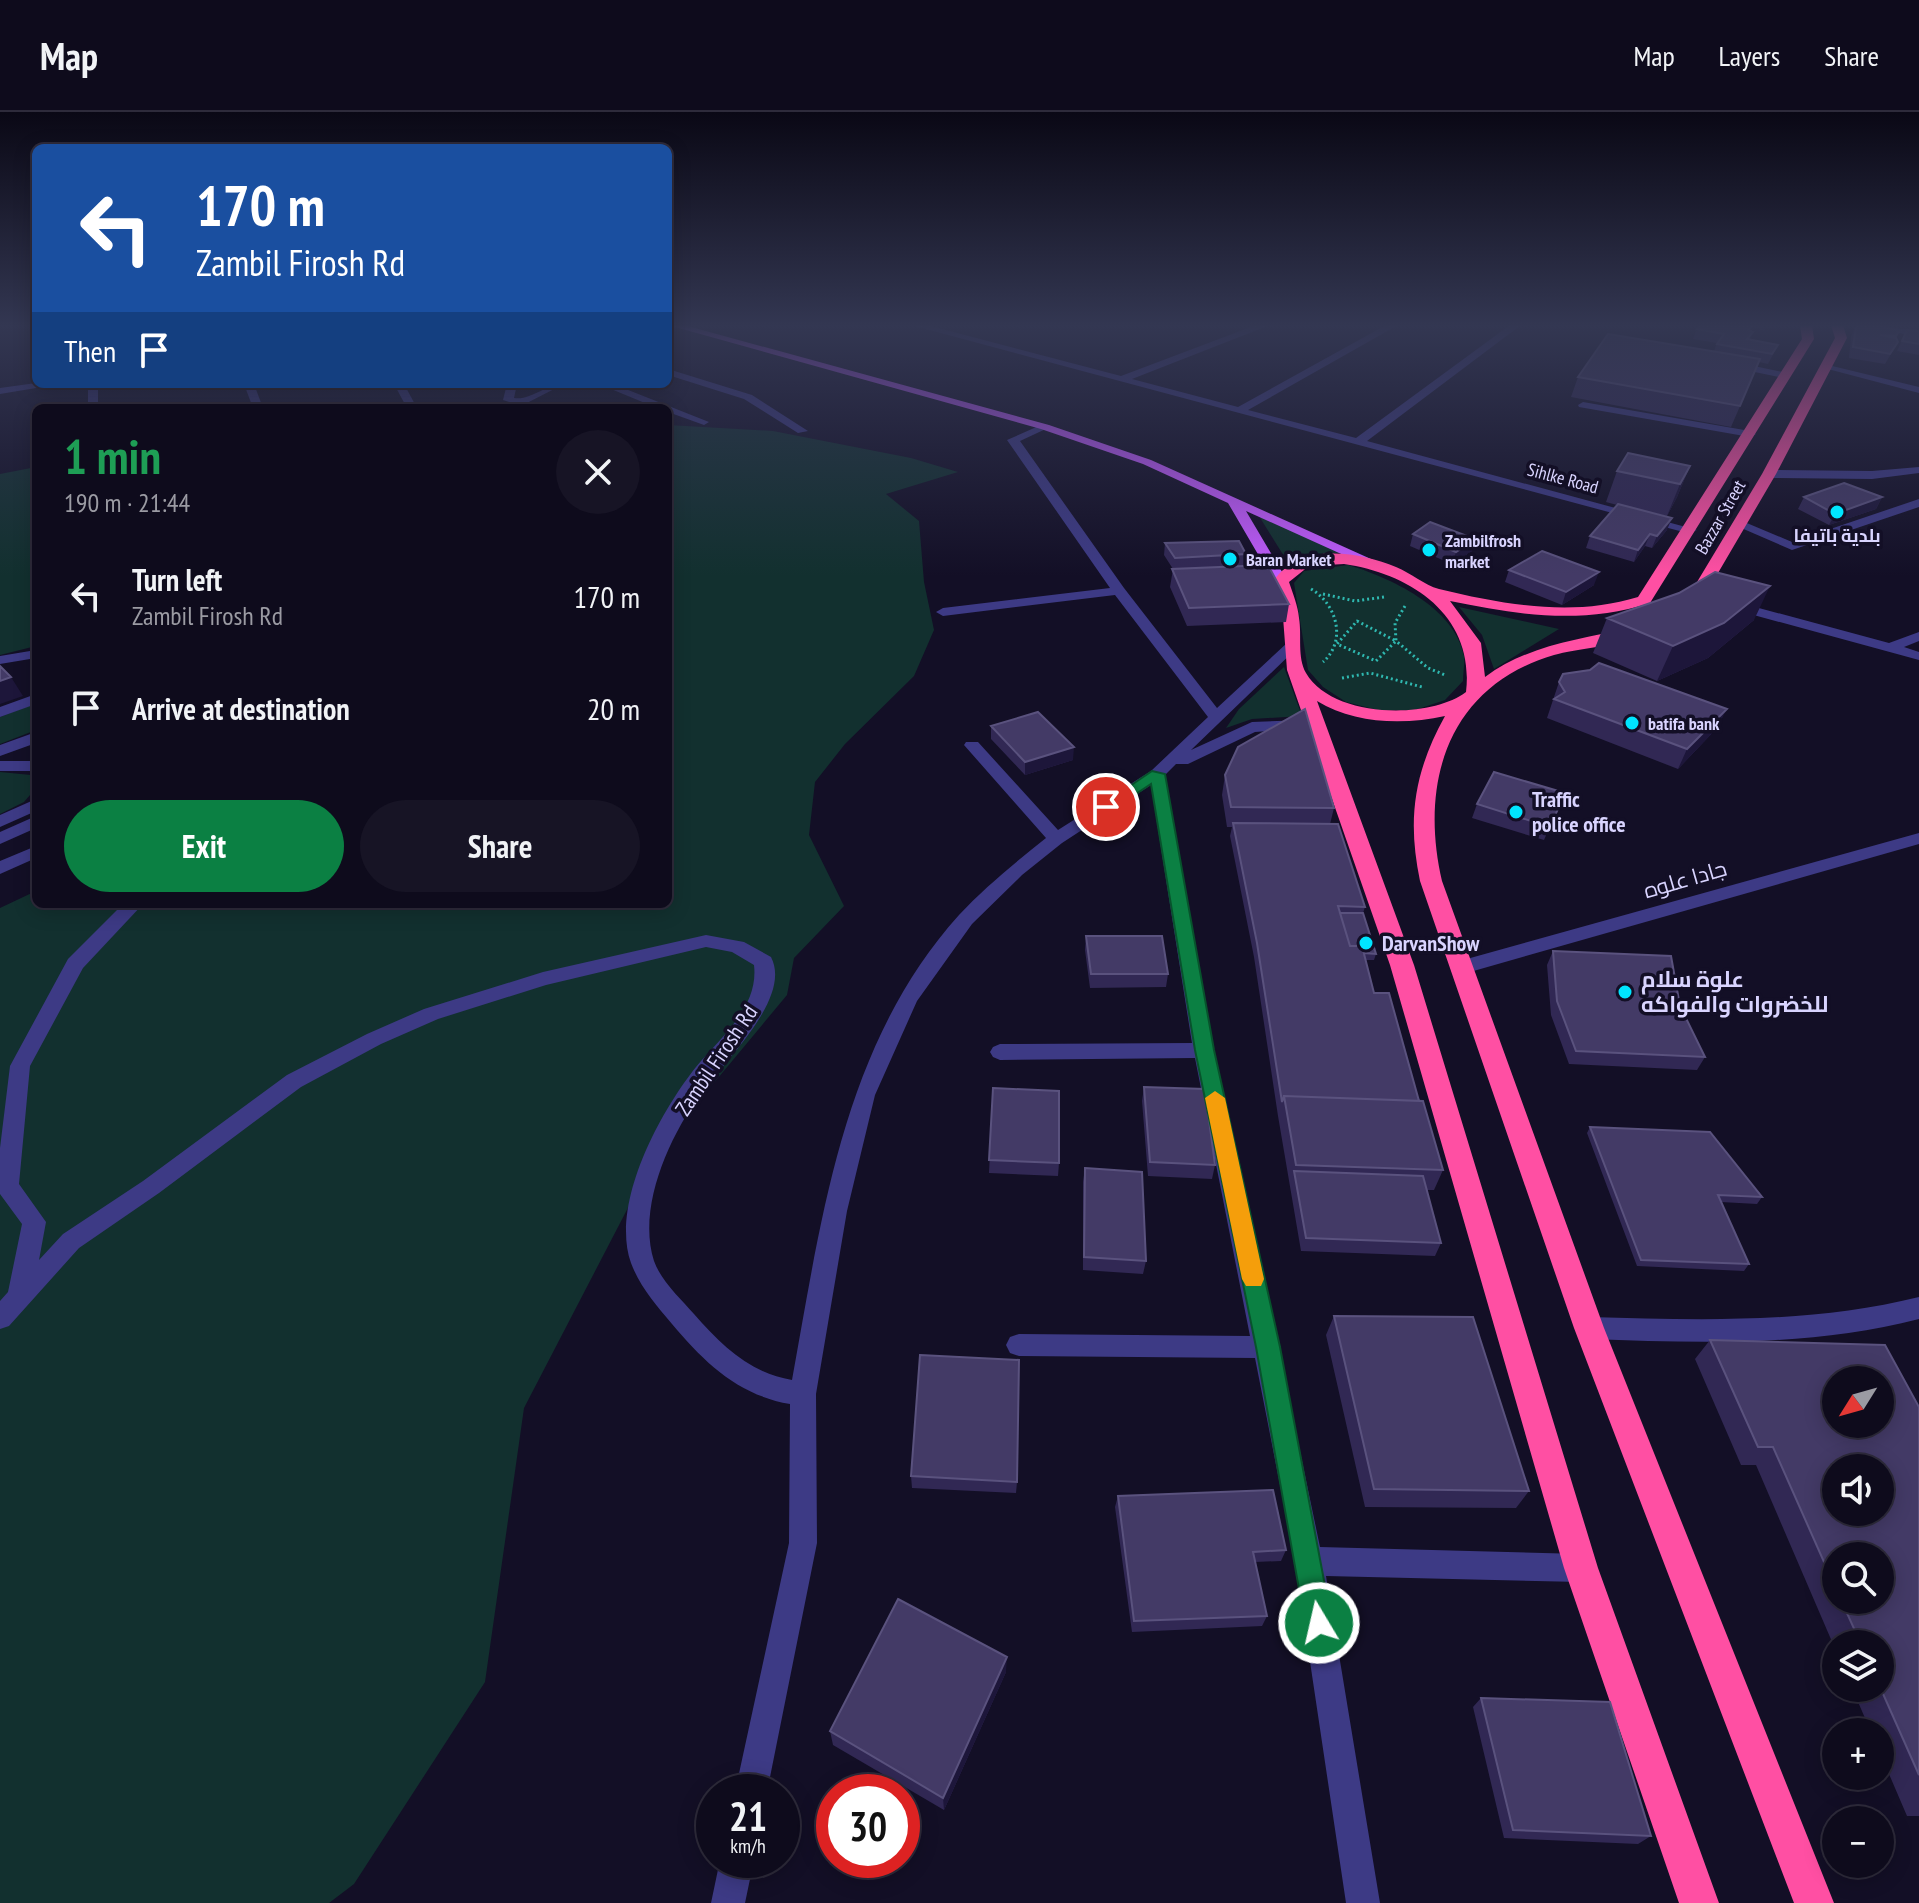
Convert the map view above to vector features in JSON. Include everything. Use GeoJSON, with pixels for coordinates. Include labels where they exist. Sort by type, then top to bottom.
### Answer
{"type":"FeatureCollection","features":[{"type":"Feature","properties":{"kind":"highway","name":"Bazzar Street"},"geometry":{"type":"LineString","coordinates":[[1426,592],[1545,614],[1585,615],[1619,610],[1644,600],[1750,434],[1772,409]]}},
{"type":"Feature","properties":{"kind":"highway","name":"Bazzar Street"},"geometry":{"type":"LineString","coordinates":[[1677,614],[1699,595],[1769,474],[1788,409]]}},
{"type":"Feature","properties":{"kind":"highway"},"geometry":{"type":"LineString","coordinates":[[1644,629],[1527,658],[1463,691],[1419,716],[1391,716],[1335,703],[1313,691],[1309,671],[1292,646],[1291,619],[1281,582],[1286,572],[1313,560],[1333,558],[1375,564],[1402,575],[1426,592],[1455,617],[1473,645],[1477,659],[1463,691],[1426,772],[1420,805],[1421,841],[1431,881],[1589,1328],[1814,1903]]}},
{"type":"Feature","properties":{"kind":"highway"},"geometry":{"type":"LineString","coordinates":[[1309,671],[1318,727],[1402,965],[1581,1568],[1699,1903]]}},
{"type":"Feature","properties":{"kind":"main road"},"geometry":{"type":"LineString","coordinates":[[978,409],[1045,427],[1147,462],[1375,564]]}},
{"type":"Feature","properties":{"kind":"main road"},"geometry":{"type":"LineString","coordinates":[[1231,498],[1258,538],[1281,582]]}},
{"type":"Feature","properties":{"kind":"street"},"geometry":{"type":"LineString","coordinates":[[766,409],[802,431]]}},
{"type":"Feature","properties":{"kind":"street","name":"Sihlke Road"},"geometry":{"type":"LineString","coordinates":[[1235,409],[1691,530]]}},
{"type":"Feature","properties":{"kind":"street"},"geometry":{"type":"LineString","coordinates":[[1358,442],[1403,409]]}},
{"type":"Feature","properties":{"kind":"street"},"geometry":{"type":"LineString","coordinates":[[1604,409],[1750,434]]}},
{"type":"Feature","properties":{"kind":"street"},"geometry":{"type":"LineString","coordinates":[[672,410],[704,422]]}},
{"type":"Feature","properties":{"kind":"street"},"geometry":{"type":"LineString","coordinates":[[1045,427],[1013,440],[1119,591],[1217,718]]}},
{"type":"Feature","properties":{"kind":"street"},"geometry":{"type":"LineString","coordinates":[[1769,474],[1872,475],[1919,470]]}},
{"type":"Feature","properties":{"kind":"street"},"geometry":{"type":"LineString","coordinates":[[1738,524],[1792,546],[1919,503]]}},
{"type":"Feature","properties":{"kind":"street"},"geometry":{"type":"LineString","coordinates":[[943,612],[1119,591]]}},
{"type":"Feature","properties":{"kind":"street"},"geometry":{"type":"LineString","coordinates":[[1699,595],[1919,656]]}},
{"type":"Feature","properties":{"kind":"street"},"geometry":{"type":"LineString","coordinates":[[1892,647],[1919,636]]}},
{"type":"Feature","properties":{"kind":"street"},"geometry":{"type":"LineString","coordinates":[[1157,774],[1292,646]]}},
{"type":"Feature","properties":{"kind":"street"},"geometry":{"type":"LineString","coordinates":[[0,660],[32,655]]}},
{"type":"Feature","properties":{"kind":"street"},"geometry":{"type":"LineString","coordinates":[[0,712],[32,700]]}},
{"type":"Feature","properties":{"kind":"street"},"geometry":{"type":"LineString","coordinates":[[755,1774],[803,1543],[803,1394],[835,1211],[864,1095],[908,999],[965,920],[1056,839],[1157,774],[1252,727],[1273,724],[1318,727]]}},
{"type":"Feature","properties":{"kind":"street"},"geometry":{"type":"LineString","coordinates":[[0,751],[32,739]]}},
{"type":"Feature","properties":{"kind":"street"},"geometry":{"type":"LineString","coordinates":[[972,745],[1056,839]]}},
{"type":"Feature","properties":{"kind":"street"},"geometry":{"type":"LineString","coordinates":[[0,766],[32,766]]}},
{"type":"Feature","properties":{"kind":"street"},"geometry":{"type":"LineString","coordinates":[[1157,774],[1204,1050],[1268,1347],[1309,1561],[1363,1903]]}},
{"type":"Feature","properties":{"kind":"street"},"geometry":{"type":"LineString","coordinates":[[0,839],[18,822]]}},
{"type":"Feature","properties":{"kind":"street","name":"جادا علوه"},"geometry":{"type":"LineString","coordinates":[[1463,967],[1919,838]]}},
{"type":"Feature","properties":{"kind":"street"},"geometry":{"type":"LineString","coordinates":[[0,868],[32,853]]}},
{"type":"Feature","properties":{"kind":"street"},"geometry":{"type":"LineString","coordinates":[[20,1293],[34,1222],[7,1186],[20,1066],[75,964],[130,908]]}},
{"type":"Feature","properties":{"kind":"street","name":"Zambil Firosh Rd"},"geometry":{"type":"LineString","coordinates":[[0,1318],[71,1241],[151,1187],[294,1081],[374,1039],[431,1014],[543,979],[706,941],[737,947],[764,962],[765,984],[739,1031],[698,1079],[658,1150],[638,1213],[638,1243],[643,1263],[656,1286],[740,1377],[770,1390],[803,1394]]}},
{"type":"Feature","properties":{"kind":"street"},"geometry":{"type":"LineString","coordinates":[[1000,1052],[1204,1050]]}},
{"type":"Feature","properties":{"kind":"street"},"geometry":{"type":"LineString","coordinates":[[1589,1328],[1813,1330],[1872,1322],[1919,1308]]}},
{"type":"Feature","properties":{"kind":"street"},"geometry":{"type":"LineString","coordinates":[[1019,1345],[1268,1347]]}},
{"type":"Feature","properties":{"kind":"street"},"geometry":{"type":"LineString","coordinates":[[1309,1561],[1581,1568]]}},
{"type":"Feature","properties":{"kind":"street"},"geometry":{"type":"LineString","coordinates":[[728,1903],[733,1878]]}},
{"type":"Feature","properties":{"kind":"path"},"geometry":{"type":"LineString","coordinates":[[1308,588],[1355,601],[1391,595]]}},
{"type":"Feature","properties":{"kind":"path"},"geometry":{"type":"LineString","coordinates":[[1322,593],[1333,611],[1337,644]]}},
{"type":"Feature","properties":{"kind":"path"},"geometry":{"type":"LineString","coordinates":[[1337,644],[1376,661],[1396,641],[1395,623],[1407,601]]}},
{"type":"Feature","properties":{"kind":"path"},"geometry":{"type":"LineString","coordinates":[[1309,671],[1330,658],[1337,644],[1357,621],[1396,641],[1428,668],[1463,691]]}},
{"type":"Feature","properties":{"kind":"path"},"geometry":{"type":"LineString","coordinates":[[1334,682],[1370,673],[1424,688]]}},
{"type":"Feature","properties":{"kind":"green space"},"geometry":{"type":"Polygon","coordinates":[[[672,425],[773,431],[911,458],[958,472],[886,494],[919,521],[924,582],[934,630],[914,676],[845,744],[815,782],[809,835],[844,906],[794,958],[787,995],[658,1150],[524,1408],[485,1682],[354,1884],[329,1903],[0,1903],[0,908],[32,893],[32,908],[672,908],[672,425]]]}},
{"type":"Feature","properties":{"kind":"green space"},"geometry":{"type":"Polygon","coordinates":[[[32,468],[32,647],[0,655],[0,474],[32,468]]]}},
{"type":"Feature","properties":{"kind":"green space"},"geometry":{"type":"Polygon","coordinates":[[[1259,516],[1342,553],[1311,554],[1287,561],[1259,516]]]}},
{"type":"Feature","properties":{"kind":"green space"},"geometry":{"type":"Polygon","coordinates":[[[1348,565],[1400,586],[1434,609],[1448,623],[1458,639],[1464,662],[1463,681],[1445,700],[1415,710],[1378,710],[1346,702],[1323,687],[1308,670],[1294,583],[1304,571],[1348,565]]]}},
{"type":"Feature","properties":{"kind":"green space"},"geometry":{"type":"Polygon","coordinates":[[[1459,607],[1559,629],[1494,669],[1482,635],[1459,607]]]}},
{"type":"Feature","properties":{"kind":"green space"},"geometry":{"type":"Polygon","coordinates":[[[1284,667],[1302,716],[1252,719],[1226,728],[1239,709],[1284,667]]]}},
{"type":"Feature","properties":{"kind":"green space"},"geometry":{"type":"Polygon","coordinates":[[[32,705],[32,732],[0,744],[0,717],[32,705]]]}},
{"type":"Feature","properties":{"kind":"green space"},"geometry":{"type":"Polygon","coordinates":[[[0,772],[31,775],[32,793],[24,802],[0,814],[0,772]]]}},
{"type":"Feature","properties":{"kind":"building"},"geometry":{"type":"Polygon","coordinates":[[[1628,453],[1690,466],[1680,484],[1617,471],[1628,453]]]}},
{"type":"Feature","properties":{"kind":"building"},"geometry":{"type":"Polygon","coordinates":[[[1844,483],[1882,497],[1835,514],[1804,497],[1844,483]]]}},
{"type":"Feature","properties":{"kind":"building"},"geometry":{"type":"Polygon","coordinates":[[[1618,504],[1672,518],[1657,536],[1650,534],[1638,550],[1590,536],[1618,504]]]}},
{"type":"Feature","properties":{"kind":"building"},"geometry":{"type":"Polygon","coordinates":[[[1430,522],[1475,539],[1456,552],[1413,534],[1430,522]]]}},
{"type":"Feature","properties":{"kind":"building"},"geometry":{"type":"Polygon","coordinates":[[[1239,541],[1246,554],[1175,558],[1165,543],[1239,541]]]}},
{"type":"Feature","properties":{"kind":"building"},"geometry":{"type":"Polygon","coordinates":[[[1542,551],[1599,572],[1566,592],[1509,570],[1542,551]]]}},
{"type":"Feature","properties":{"kind":"building"},"geometry":{"type":"Polygon","coordinates":[[[1268,565],[1289,604],[1189,608],[1172,569],[1268,565]]]}},
{"type":"Feature","properties":{"kind":"building"},"geometry":{"type":"Polygon","coordinates":[[[1715,572],[1770,586],[1724,623],[1673,646],[1607,618],[1679,593],[1715,572]]]}},
{"type":"Feature","properties":{"kind":"building"},"geometry":{"type":"Polygon","coordinates":[[[1599,663],[1727,709],[1687,749],[1554,699],[1565,692],[1559,682],[1563,674],[1590,670],[1599,663]]]}},
{"type":"Feature","properties":{"kind":"building"},"geometry":{"type":"Polygon","coordinates":[[[0,666],[11,677],[0,681],[0,666]]]}},
{"type":"Feature","properties":{"kind":"building"},"geometry":{"type":"Polygon","coordinates":[[[1305,709],[1334,808],[1231,807],[1225,775],[1238,747],[1305,709]]]}},
{"type":"Feature","properties":{"kind":"building"},"geometry":{"type":"Polygon","coordinates":[[[1038,712],[1074,747],[1025,762],[991,726],[1038,712]]]}},
{"type":"Feature","properties":{"kind":"building"},"geometry":{"type":"Polygon","coordinates":[[[1494,772],[1565,793],[1550,827],[1477,804],[1494,772]]]}},
{"type":"Feature","properties":{"kind":"building"},"geometry":{"type":"Polygon","coordinates":[[[1233,823],[1338,824],[1365,907],[1338,906],[1350,946],[1362,946],[1374,993],[1389,993],[1419,1101],[1284,1096],[1282,1102],[1257,943],[1233,823]]]}},
{"type":"Feature","properties":{"kind":"building"},"geometry":{"type":"Polygon","coordinates":[[[1340,913],[1363,913],[1376,954],[1364,953],[1362,946],[1350,946],[1340,913]]]}},
{"type":"Feature","properties":{"kind":"building"},"geometry":{"type":"Polygon","coordinates":[[[1086,936],[1162,936],[1168,974],[1091,974],[1086,936]]]}},
{"type":"Feature","properties":{"kind":"building"},"geometry":{"type":"Polygon","coordinates":[[[1553,951],[1671,956],[1680,1006],[1705,1057],[1576,1051],[1557,1001],[1553,951]]]}},
{"type":"Feature","properties":{"kind":"building"},"geometry":{"type":"Polygon","coordinates":[[[1144,1087],[1205,1089],[1215,1165],[1150,1162],[1144,1087]]]}},
{"type":"Feature","properties":{"kind":"building"},"geometry":{"type":"Polygon","coordinates":[[[993,1088],[1059,1091],[1059,1163],[989,1160],[993,1088]]]}},
{"type":"Feature","properties":{"kind":"building"},"geometry":{"type":"Polygon","coordinates":[[[1284,1096],[1423,1101],[1443,1170],[1296,1165],[1284,1096]]]}},
{"type":"Feature","properties":{"kind":"building"},"geometry":{"type":"Polygon","coordinates":[[[1590,1127],[1710,1132],[1762,1197],[1718,1195],[1749,1264],[1641,1260],[1590,1127]]]}},
{"type":"Feature","properties":{"kind":"building"},"geometry":{"type":"Polygon","coordinates":[[[1085,1168],[1142,1172],[1146,1261],[1084,1257],[1085,1168]]]}},
{"type":"Feature","properties":{"kind":"building"},"geometry":{"type":"Polygon","coordinates":[[[1294,1171],[1423,1176],[1441,1243],[1306,1238],[1294,1171]]]}},
{"type":"Feature","properties":{"kind":"building"},"geometry":{"type":"Polygon","coordinates":[[[1334,1316],[1473,1317],[1529,1491],[1374,1489],[1334,1316]]]}},
{"type":"Feature","properties":{"kind":"building"},"geometry":{"type":"Polygon","coordinates":[[[1710,1340],[1885,1345],[1919,1407],[1919,1775],[1887,1702],[1894,1702],[1894,1630],[1855,1630],[1847,1614],[1894,1614],[1894,1542],[1822,1542],[1822,1557],[1773,1447],[1758,1447],[1710,1340]]]}},
{"type":"Feature","properties":{"kind":"building"},"geometry":{"type":"Polygon","coordinates":[[[920,1355],[1019,1360],[1017,1482],[911,1476],[920,1355]]]}},
{"type":"Feature","properties":{"kind":"building"},"geometry":{"type":"Polygon","coordinates":[[[1273,1490],[1286,1550],[1253,1552],[1267,1616],[1134,1621],[1118,1496],[1273,1490]]]}},
{"type":"Feature","properties":{"kind":"building"},"geometry":{"type":"Polygon","coordinates":[[[898,1599],[1007,1657],[943,1798],[920,1784],[920,1774],[903,1774],[830,1731],[898,1599]]]}},
{"type":"Feature","properties":{"kind":"building"},"geometry":{"type":"Polygon","coordinates":[[[1481,1698],[1610,1702],[1651,1836],[1513,1830],[1481,1698]]]}},
{"type":"Feature","properties":{"kind":"slow traffic"},"geometry":{"type":"LineString","coordinates":[[1215,1098],[1253,1279]]}},
{"type":"Feature","properties":{"kind":"place","name":"بلدية باتيفا"},"geometry":{"type":"Point","coordinates":[1837,512]}},
{"type":"Feature","properties":{"kind":"place","name":"Zambilfrosh market"},"geometry":{"type":"Point","coordinates":[1429,550]}},
{"type":"Feature","properties":{"kind":"place","name":"Baran Market"},"geometry":{"type":"Point","coordinates":[1230,559]}},
{"type":"Feature","properties":{"kind":"place","name":"batifa bank"},"geometry":{"type":"Point","coordinates":[1632,723]}},
{"type":"Feature","properties":{"kind":"place","name":"Traffic police office"},"geometry":{"type":"Point","coordinates":[1516,812]}},
{"type":"Feature","properties":{"kind":"place","name":"DarvanShow"},"geometry":{"type":"Point","coordinates":[1366,943]}},
{"type":"Feature","properties":{"kind":"place","name":"علوة سلام للخضروات والفواكه"},"geometry":{"type":"Point","coordinates":[1625,992]}},
{"type":"Feature","properties":{"kind":"route"},"geometry":{"type":"LineString","coordinates":[[1106,807],[1157,774],[1204,1050],[1268,1347],[1319,1623]]}}]}
